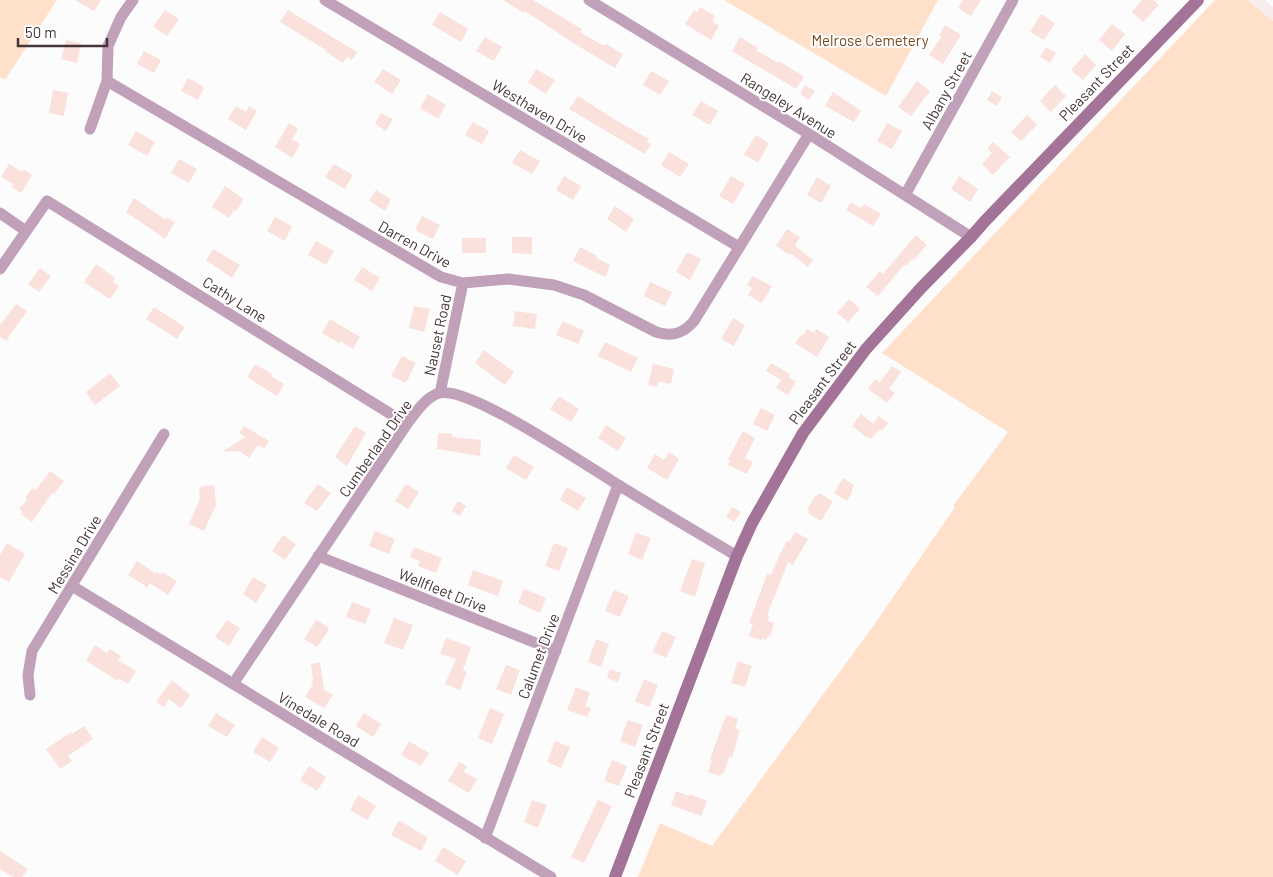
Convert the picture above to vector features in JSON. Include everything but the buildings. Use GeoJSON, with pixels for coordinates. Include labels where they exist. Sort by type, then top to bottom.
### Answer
{"type":"FeatureCollection","features":[{"type":"Feature","properties":{"kind":"main road","name":"Pleasant Street"},"geometry":{"type":"LineString","coordinates":[[615,877],[737,556],[756,517],[803,433],[866,349],[921,288],[1198,0]]}},
{"type":"Feature","properties":{"kind":"street"},"geometry":{"type":"LineString","coordinates":[[90,129],[107,81],[108,46],[121,16],[133,0]]}},
{"type":"Feature","properties":{"kind":"street","name":"Westhaven Drive"},"geometry":{"type":"LineString","coordinates":[[325,0],[739,247]]}},
{"type":"Feature","properties":{"kind":"street","name":"Rangeley Avenue"},"geometry":{"type":"LineString","coordinates":[[589,0],[809,134],[972,237]]}},
{"type":"Feature","properties":{"kind":"street","name":"Albany Street"},"geometry":{"type":"LineString","coordinates":[[905,194],[1013,0]]}},
{"type":"Feature","properties":{"kind":"street","name":"Darren Drive"},"geometry":{"type":"LineString","coordinates":[[107,81],[447,280],[463,283],[508,279],[554,285],[584,296],[656,332],[666,335],[676,334],[686,329],[694,321],[809,134]]}},
{"type":"Feature","properties":{"kind":"street","name":"Cathy Lane"},"geometry":{"type":"LineString","coordinates":[[26,231],[47,201],[407,424]]}},
{"type":"Feature","properties":{"kind":"street"},"geometry":{"type":"LineString","coordinates":[[0,213],[26,231],[0,269]]}},
{"type":"Feature","properties":{"kind":"street","name":"Nauset Road"},"geometry":{"type":"LineString","coordinates":[[440,392],[463,283]]}},
{"type":"Feature","properties":{"kind":"street"},"geometry":{"type":"LineString","coordinates":[[440,392],[459,396],[516,421],[737,556]]}},
{"type":"Feature","properties":{"kind":"street","name":"Cumberland Drive"},"geometry":{"type":"LineString","coordinates":[[234,684],[407,424],[422,405],[440,392]]}},
{"type":"Feature","properties":{"kind":"street","name":"Messina Drive"},"geometry":{"type":"LineString","coordinates":[[30,695],[28,675],[32,651],[164,434]]}},
{"type":"Feature","properties":{"kind":"street","name":"Calumet Drive"},"geometry":{"type":"LineString","coordinates":[[486,838],[618,485]]}},
{"type":"Feature","properties":{"kind":"street","name":"Wellfleet Drive"},"geometry":{"type":"LineString","coordinates":[[318,556],[556,651]]}},
{"type":"Feature","properties":{"kind":"street","name":"Vinedale Road"},"geometry":{"type":"LineString","coordinates":[[72,586],[551,877]]}},
{"type":"Feature","properties":{"kind":"shaded area"},"geometry":{"type":"Polygon","coordinates":[[[1248,0],[1265,0],[1273,7],[1273,21],[1248,0]]]}},
{"type":"Feature","properties":{"kind":"green space"},"geometry":{"type":"Polygon","coordinates":[[[0,0],[57,0],[5,80],[0,77],[0,0]]]}},
{"type":"Feature","properties":{"kind":"green space","name":"Melrose Cemetery"},"geometry":{"type":"Polygon","coordinates":[[[724,0],[938,0],[886,96],[724,0]]]}},
{"type":"Feature","properties":{"kind":"green space"},"geometry":{"type":"Polygon","coordinates":[[[1215,0],[1248,0],[1273,21],[1273,877],[638,877],[660,823],[712,846],[874,625],[955,507],[953,506],[1008,432],[882,353],[1215,0]]]}}]}
